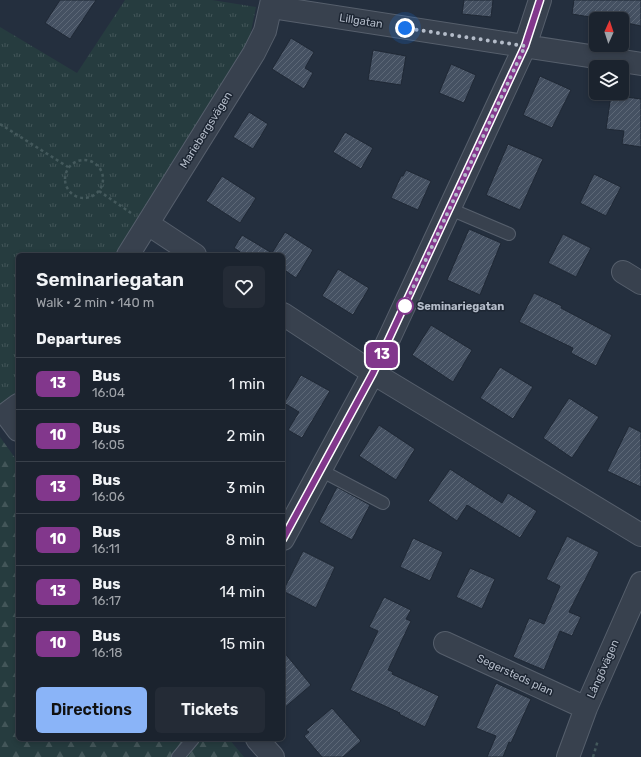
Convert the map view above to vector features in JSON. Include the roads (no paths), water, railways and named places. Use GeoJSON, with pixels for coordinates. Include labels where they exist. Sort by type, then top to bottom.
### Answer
{"type":"FeatureCollection","features":[{"type":"Feature","properties":{"kind":"street"},"geometry":{"type":"LineString","coordinates":[[285,535],[373,373],[525,46],[540,0]]}},
{"type":"Feature","properties":{"kind":"street","name":"Lillgatan"},"geometry":{"type":"LineString","coordinates":[[271,4],[641,64]]}},
{"type":"Feature","properties":{"kind":"street","name":"Mariebergsvägen"},"geometry":{"type":"LineString","coordinates":[[129,253],[254,53],[265,31],[271,4]]}},
{"type":"Feature","properties":{"kind":"street"},"geometry":{"type":"LineString","coordinates":[[148,224],[192,253]]}},
{"type":"Feature","properties":{"kind":"street"},"geometry":{"type":"LineString","coordinates":[[285,315],[373,373],[641,535]]}},
{"type":"Feature","properties":{"kind":"street","name":"Långövägen"},"geometry":{"type":"LineString","coordinates":[[568,757],[586,708],[641,583]]}},
{"type":"Feature","properties":{"kind":"street","name":"Segersteds plan"},"geometry":{"type":"LineString","coordinates":[[445,643],[586,708]]}},
{"type":"Feature","properties":{"kind":"street"},"geometry":{"type":"LineString","coordinates":[[259,741],[273,757]]}},
{"type":"Feature","properties":{"kind":"lane"},"geometry":{"type":"LineString","coordinates":[[450,209],[509,234]]}},
{"type":"Feature","properties":{"kind":"lane"},"geometry":{"type":"LineString","coordinates":[[320,470],[383,503]]}},
{"type":"Feature","properties":{"kind":"lane"},"geometry":{"type":"LineString","coordinates":[[178,757],[191,741]]}},
{"type":"Feature","properties":{"kind":"place","name":"Seminariegatan"},"geometry":{"type":"Point","coordinates":[405,306]}}]}
